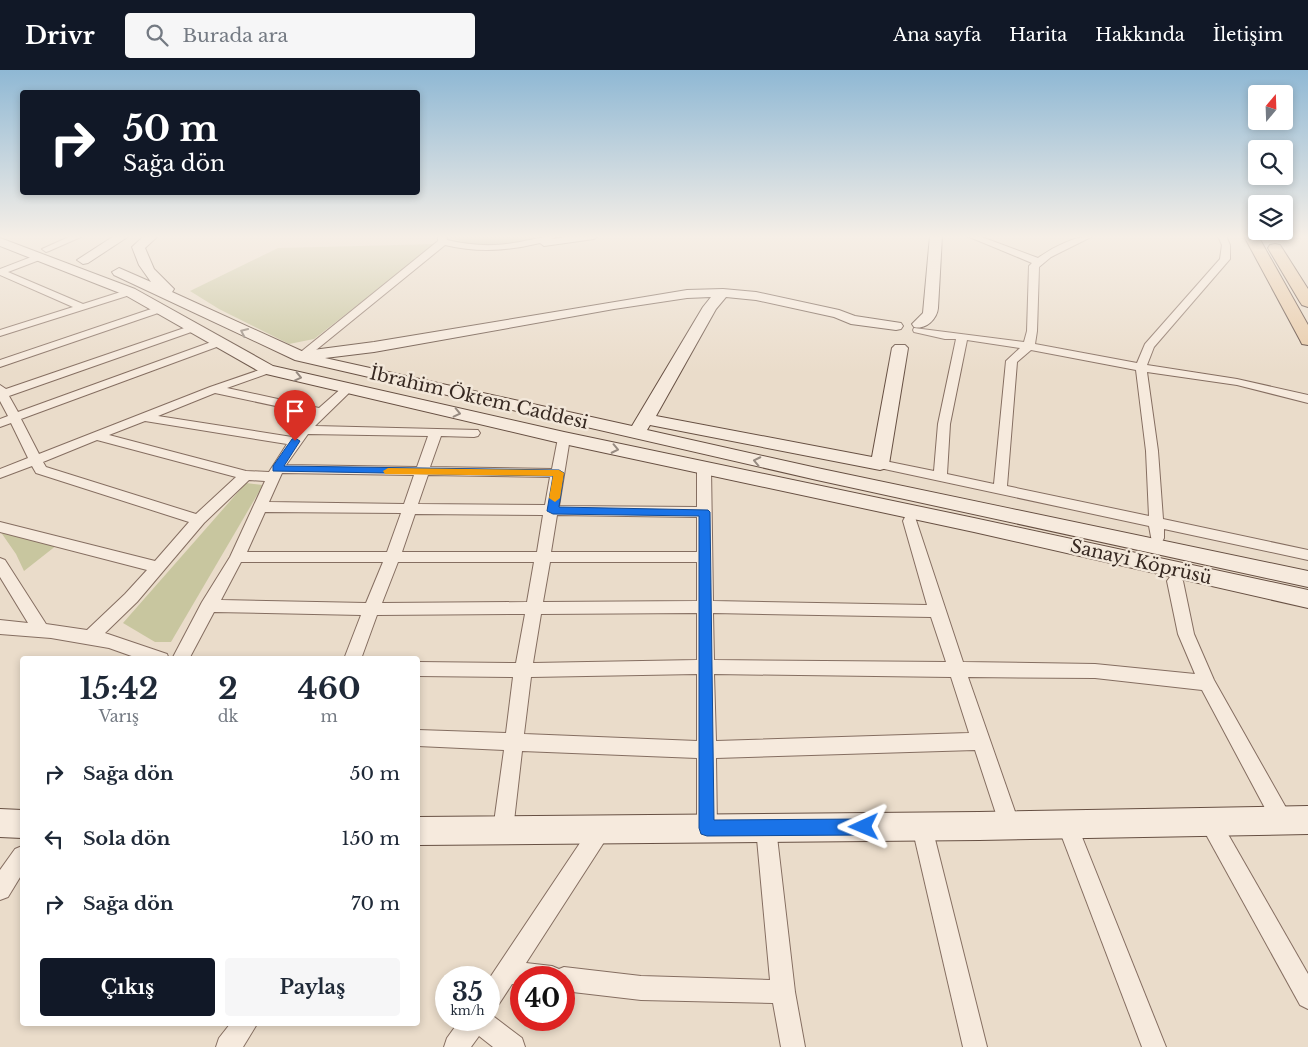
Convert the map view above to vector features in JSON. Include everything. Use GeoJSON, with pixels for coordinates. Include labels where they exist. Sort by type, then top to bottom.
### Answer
{"type":"FeatureCollection","features":[{"type":"Feature","properties":{"kind":"main road","name":"İbrahim Öktem Caddesi"},"geometry":{"type":"LineString","coordinates":[[107,282],[130,292],[268,370],[704,468],[779,475]]}},
{"type":"Feature","properties":{"kind":"main road","name":"İbrahim Öktem Caddesi"},"geometry":{"type":"LineString","coordinates":[[141,282],[224,323],[301,357],[636,434],[779,475],[975,517]]}},
{"type":"Feature","properties":{"kind":"main road"},"geometry":{"type":"LineString","coordinates":[[158,282],[185,302]]}},
{"type":"Feature","properties":{"kind":"main road"},"geometry":{"type":"LineString","coordinates":[[268,370],[301,357],[364,347],[374,348],[614,305],[687,294],[723,293],[756,296],[839,314],[851,320],[909,325],[930,314],[933,282]]}},
{"type":"Feature","properties":{"kind":"main road"},"geometry":{"type":"LineString","coordinates":[[1276,282],[1308,340]]}},
{"type":"Feature","properties":{"kind":"main road"},"geometry":{"type":"LineString","coordinates":[[1296,282],[1308,302]]}},
{"type":"Feature","properties":{"kind":"main road"},"geometry":{"type":"LineString","coordinates":[[636,434],[710,307],[723,293]]}},
{"type":"Feature","properties":{"kind":"main road"},"geometry":{"type":"LineString","coordinates":[[645,419],[880,464],[900,348],[910,343],[909,325]]}},
{"type":"Feature","properties":{"kind":"main road"},"geometry":{"type":"LineString","coordinates":[[322,382],[339,374],[374,348]]}},
{"type":"Feature","properties":{"kind":"main road"},"geometry":{"type":"LineString","coordinates":[[779,475],[896,484],[1156,530],[1308,568]]}},
{"type":"Feature","properties":{"kind":"main road"},"geometry":{"type":"LineString","coordinates":[[779,475],[910,520],[1308,612]]}},
{"type":"Feature","properties":{"kind":"main road","name":"Sanayi Köprüsü"},"geometry":{"type":"LineString","coordinates":[[975,517],[1308,579]]}},
{"type":"Feature","properties":{"kind":"main road","name":"Sanayi Köprüsü"},"geometry":{"type":"LineString","coordinates":[[975,517],[1308,599]]}},
{"type":"Feature","properties":{"kind":"main road"},"geometry":{"type":"LineString","coordinates":[[420,831],[1010,826],[1295,820]]}},
{"type":"Feature","properties":{"kind":"main road"},"geometry":{"type":"LineString","coordinates":[[0,823],[20,824]]}},
{"type":"Feature","properties":{"kind":"street"},"geometry":{"type":"LineString","coordinates":[[22,282],[82,307]]}},
{"type":"Feature","properties":{"kind":"street"},"geometry":{"type":"LineString","coordinates":[[301,357],[391,282]]}},
{"type":"Feature","properties":{"kind":"street"},"geometry":{"type":"LineString","coordinates":[[1000,490],[1012,361],[1029,346],[1032,331],[1034,282]]}},
{"type":"Feature","properties":{"kind":"street"},"geometry":{"type":"LineString","coordinates":[[1156,530],[1152,451],[1141,367],[1149,346],[1205,282]]}},
{"type":"Feature","properties":{"kind":"street"},"geometry":{"type":"LineString","coordinates":[[0,333],[130,292]]}},
{"type":"Feature","properties":{"kind":"street"},"geometry":{"type":"LineString","coordinates":[[0,364],[160,309]]}},
{"type":"Feature","properties":{"kind":"street"},"geometry":{"type":"LineString","coordinates":[[909,325],[945,336],[962,336],[1029,346],[1141,367],[1237,382],[1308,388]]}},
{"type":"Feature","properties":{"kind":"street"},"geometry":{"type":"LineString","coordinates":[[193,328],[1,392],[41,470],[199,520]]}},
{"type":"Feature","properties":{"kind":"street"},"geometry":{"type":"LineString","coordinates":[[940,478],[944,424],[962,336]]}},
{"type":"Feature","properties":{"kind":"street"},"geometry":{"type":"LineString","coordinates":[[0,423],[218,343]]}},
{"type":"Feature","properties":{"kind":"street"},"geometry":{"type":"LineString","coordinates":[[0,474],[214,389],[268,370]]}},
{"type":"Feature","properties":{"kind":"street"},"geometry":{"type":"LineString","coordinates":[[1237,382],[1308,399]]}},
{"type":"Feature","properties":{"kind":"street"},"geometry":{"type":"LineString","coordinates":[[182,656],[237,556],[275,473],[300,436],[321,412],[348,388]]}},
{"type":"Feature","properties":{"kind":"street"},"geometry":{"type":"LineString","coordinates":[[214,389],[321,412]]}},
{"type":"Feature","properties":{"kind":"street"},"geometry":{"type":"LineString","coordinates":[[143,417],[300,436],[436,432],[474,433]]}},
{"type":"Feature","properties":{"kind":"street"},"geometry":{"type":"LineString","coordinates":[[353,656],[392,558],[436,432]]}},
{"type":"Feature","properties":{"kind":"street"},"geometry":{"type":"LineString","coordinates":[[96,436],[246,475],[275,473],[422,472],[559,473]]}},
{"type":"Feature","properties":{"kind":"street"},"geometry":{"type":"LineString","coordinates":[[503,830],[523,670],[553,511],[564,438]]}},
{"type":"Feature","properties":{"kind":"street"},"geometry":{"type":"LineString","coordinates":[[880,464],[1000,490],[1156,530],[1308,555]]}},
{"type":"Feature","properties":{"kind":"street"},"geometry":{"type":"LineString","coordinates":[[704,468],[707,828]]}},
{"type":"Feature","properties":{"kind":"street"},"geometry":{"type":"LineString","coordinates":[[90,638],[131,598],[199,520],[246,475]]}},
{"type":"Feature","properties":{"kind":"street"},"geometry":{"type":"LineString","coordinates":[[259,507],[705,512]]}},
{"type":"Feature","properties":{"kind":"street"},"geometry":{"type":"LineString","coordinates":[[910,520],[937,611],[1010,826]]}},
{"type":"Feature","properties":{"kind":"street"},"geometry":{"type":"LineString","coordinates":[[0,527],[158,567]]}},
{"type":"Feature","properties":{"kind":"street"},"geometry":{"type":"LineString","coordinates":[[237,556],[392,558],[705,557]]}},
{"type":"Feature","properties":{"kind":"street"},"geometry":{"type":"LineString","coordinates":[[0,564],[41,630]]}},
{"type":"Feature","properties":{"kind":"street"},"geometry":{"type":"LineString","coordinates":[[1175,581],[1186,634],[1207,683],[1295,820]]}},
{"type":"Feature","properties":{"kind":"street"},"geometry":{"type":"LineString","coordinates":[[208,606],[371,609],[706,607],[937,611]]}},
{"type":"Feature","properties":{"kind":"street"},"geometry":{"type":"LineString","coordinates":[[0,627],[41,630],[110,641],[152,656]]}},
{"type":"Feature","properties":{"kind":"street"},"geometry":{"type":"LineString","coordinates":[[420,669],[523,670],[706,667],[1095,671],[1207,683]]}},
{"type":"Feature","properties":{"kind":"street"},"geometry":{"type":"LineString","coordinates":[[420,738],[514,740],[706,750],[981,741]]}},
{"type":"Feature","properties":{"kind":"street"},"geometry":{"type":"LineString","coordinates":[[1210,822],[1308,998]]}},
{"type":"Feature","properties":{"kind":"street"},"geometry":{"type":"LineString","coordinates":[[1067,824],[1154,1047]]}},
{"type":"Feature","properties":{"kind":"street"},"geometry":{"type":"LineString","coordinates":[[922,827],[976,1047]]}},
{"type":"Feature","properties":{"kind":"street"},"geometry":{"type":"LineString","coordinates":[[766,828],[783,992],[793,1047]]}},
{"type":"Feature","properties":{"kind":"street"},"geometry":{"type":"LineString","coordinates":[[500,983],[602,829]]}},
{"type":"Feature","properties":{"kind":"street"},"geometry":{"type":"LineString","coordinates":[[0,889],[20,859]]}},
{"type":"Feature","properties":{"kind":"street"},"geometry":{"type":"LineString","coordinates":[[575,980],[641,988],[783,992]]}},
{"type":"Feature","properties":{"kind":"street"},"geometry":{"type":"LineString","coordinates":[[228,1047],[244,1026]]}},
{"type":"Feature","properties":{"kind":"street"},"geometry":{"type":"LineString","coordinates":[[456,1047],[468,1031]]}},
{"type":"Feature","properties":{"kind":"street"},"geometry":{"type":"LineString","coordinates":[[491,1031],[512,1047]]}},
{"type":"Feature","properties":{"kind":"shaded area"},"geometry":{"type":"Polygon","coordinates":[[[209,282],[388,282],[314,339],[289,344],[219,309],[190,291],[209,282]]]}},
{"type":"Feature","properties":{"kind":"shaded area"},"geometry":{"type":"Polygon","coordinates":[[[246,483],[263,485],[171,642],[155,642],[123,623],[246,483]]]}},
{"type":"Feature","properties":{"kind":"shaded area"},"geometry":{"type":"Polygon","coordinates":[[[0,531],[57,545],[24,571],[16,554],[0,531]]]}},
{"type":"Feature","properties":{"kind":"slow traffic"},"geometry":{"type":"LineString","coordinates":[[388,471],[559,473],[555,498]]}},
{"type":"Feature","properties":{"kind":"route"},"geometry":{"type":"LineString","coordinates":[[295,441],[277,469],[559,473],[553,511],[705,512],[707,828],[864,827]]}}]}
